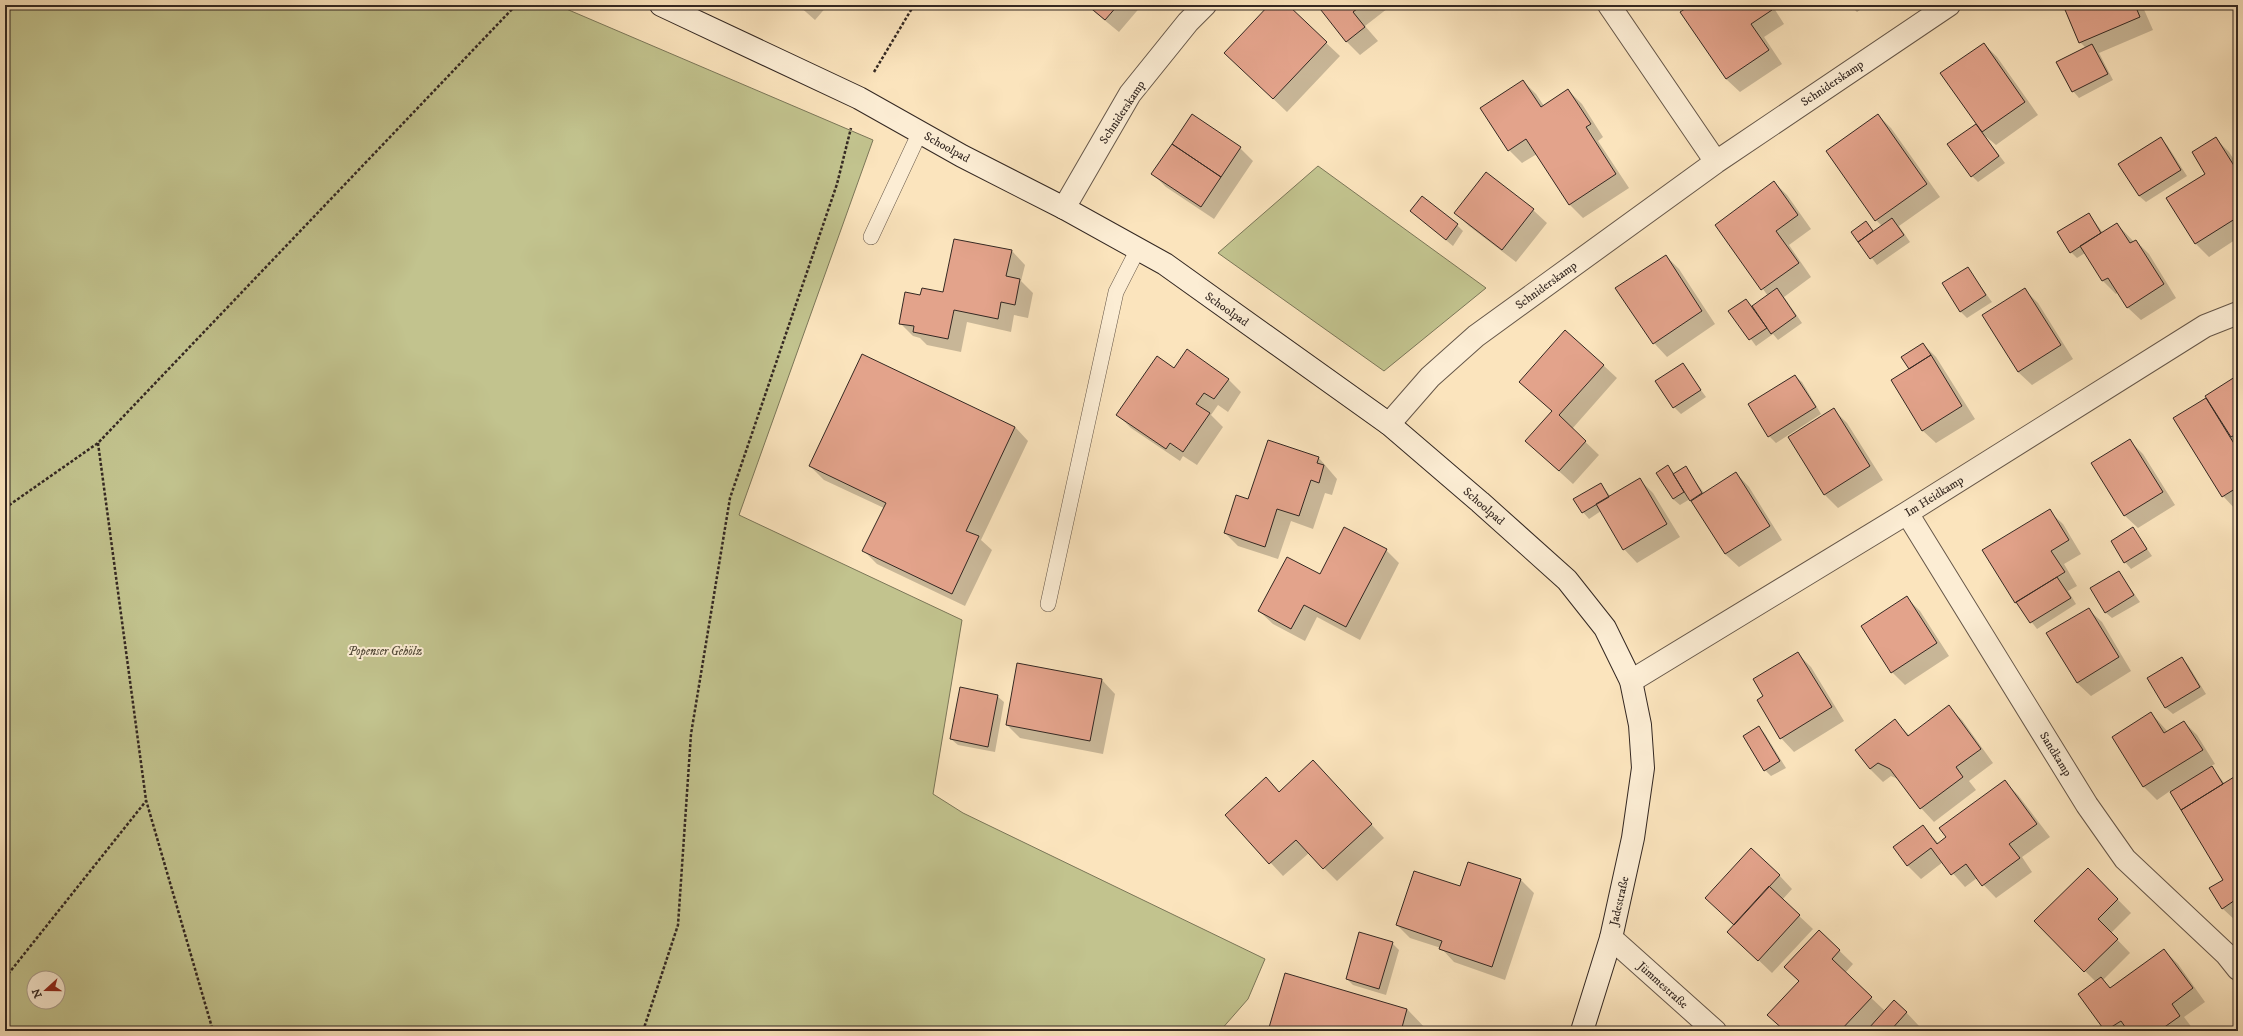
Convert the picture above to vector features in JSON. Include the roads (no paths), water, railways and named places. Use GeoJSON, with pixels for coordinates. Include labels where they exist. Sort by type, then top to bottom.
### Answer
{"type":"FeatureCollection","features":[{"type":"Feature","properties":{"kind":"street","name":"Schoolpad"},"geometry":{"type":"LineString","coordinates":[[661,5],[859,98],[962,156],[1064,208],[1165,264],[1389,424],[1480,502],[1567,580],[1605,628],[1631,681],[1640,726],[1643,768]]}},
{"type":"Feature","properties":{"kind":"street","name":"Schniderskamp"},"geometry":{"type":"LineString","coordinates":[[1064,208],[1130,94],[1188,22],[1205,5]]}},
{"type":"Feature","properties":{"kind":"street"},"geometry":{"type":"LineString","coordinates":[[1609,5],[1716,162]]}},
{"type":"Feature","properties":{"kind":"street","name":"Schniderskamp"},"geometry":{"type":"LineString","coordinates":[[1389,424],[1430,377],[1476,336],[1716,162],[1949,5]]}},
{"type":"Feature","properties":{"kind":"street","name":"Im Heidkamp"},"geometry":{"type":"LineString","coordinates":[[1631,681],[1907,513],[2205,326],[2238,313]]}},
{"type":"Feature","properties":{"kind":"street","name":"Sandkamp"},"geometry":{"type":"LineString","coordinates":[[1907,513],[2087,805],[2125,859],[2226,954],[2238,969]]}},
{"type":"Feature","properties":{"kind":"street","name":"Jadestraße"},"geometry":{"type":"LineString","coordinates":[[1582,1031],[1611,938],[1633,838],[1643,768]]}},
{"type":"Feature","properties":{"kind":"street","name":"Jümmestraße"},"geometry":{"type":"LineString","coordinates":[[1611,938],[1715,1031]]}},
{"type":"Feature","properties":{"kind":"lane"},"geometry":{"type":"LineString","coordinates":[[870,237],[920,132]]}},
{"type":"Feature","properties":{"kind":"lane"},"geometry":{"type":"LineString","coordinates":[[1048,604],[1116,292],[1138,249]]}},
{"type":"Feature","properties":{"kind":"park label","name":"Popenser Gehölz"},"geometry":{"type":"Point","coordinates":[385,651]}}]}
